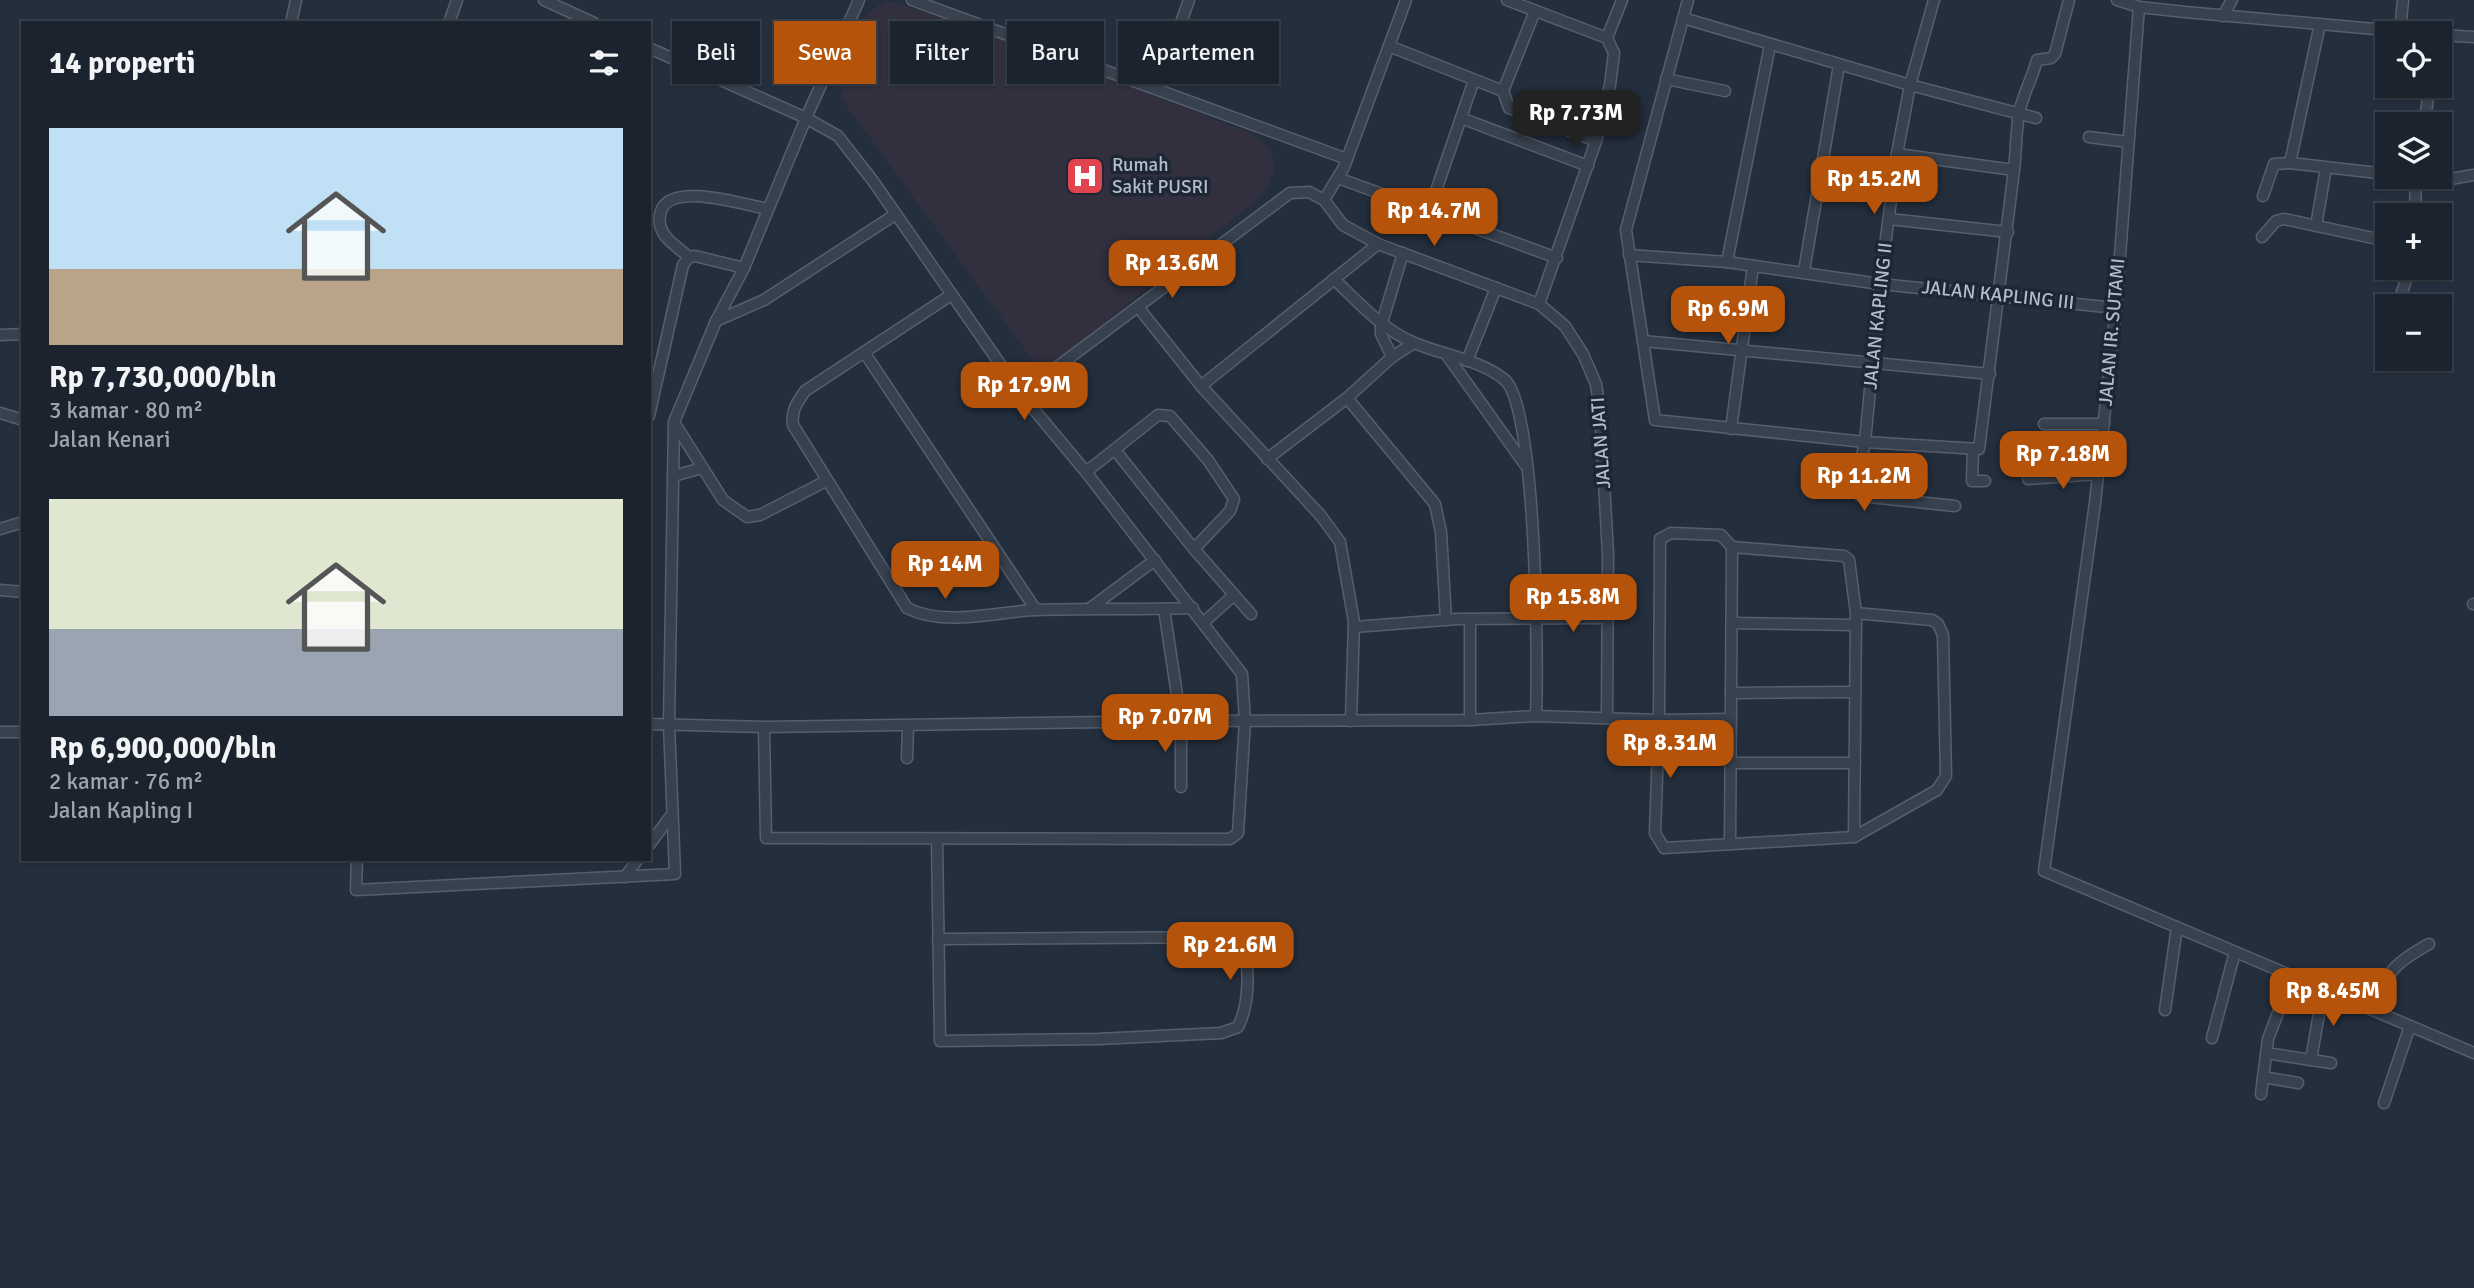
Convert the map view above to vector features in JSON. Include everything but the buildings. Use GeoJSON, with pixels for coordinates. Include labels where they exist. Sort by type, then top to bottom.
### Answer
{"type":"FeatureCollection","features":[{"type":"Feature","properties":{"kind":"street"},"geometry":{"type":"LineString","coordinates":[[292,21],[296,0]]}},
{"type":"Feature","properties":{"kind":"street"},"geometry":{"type":"LineString","coordinates":[[450,21],[457,0]]}},
{"type":"Feature","properties":{"kind":"street"},"geometry":{"type":"LineString","coordinates":[[544,0],[590,21]]}},
{"type":"Feature","properties":{"kind":"street"},"geometry":{"type":"LineString","coordinates":[[356,861],[356,890],[675,874],[670,817],[669,724],[674,422],[716,321],[744,268],[806,118],[830,71],[859,0]]}},
{"type":"Feature","properties":{"kind":"street"},"geometry":{"type":"LineString","coordinates":[[912,0],[1347,159]]}},
{"type":"Feature","properties":{"kind":"street"},"geometry":{"type":"LineString","coordinates":[[1157,89],[1189,0]]}},
{"type":"Feature","properties":{"kind":"street"},"geometry":{"type":"LineString","coordinates":[[1021,394],[1290,192],[1309,192],[1324,200],[1347,159],[1406,0]]}},
{"type":"Feature","properties":{"kind":"street"},"geometry":{"type":"LineString","coordinates":[[1507,0],[1606,38],[1614,53],[1610,85],[1596,141],[1539,304]]}},
{"type":"Feature","properties":{"kind":"street"},"geometry":{"type":"LineString","coordinates":[[1606,38],[1622,0]]}},
{"type":"Feature","properties":{"kind":"street"},"geometry":{"type":"LineString","coordinates":[[1688,0],[1626,230],[1655,420],[1973,451],[1980,447],[1990,374],[2008,232],[2019,114],[2037,60],[2051,58],[2055,54],[2069,0]]}},
{"type":"Feature","properties":{"kind":"street","name":"JALAN KAPLING II"},"geometry":{"type":"LineString","coordinates":[[1934,0],[1910,85],[1897,154],[1880,284],[1865,442],[1856,493],[1882,499],[1955,506]]}},
{"type":"Feature","properties":{"kind":"street"},"geometry":{"type":"LineString","coordinates":[[2117,0],[2139,7],[2375,30]]}},
{"type":"Feature","properties":{"kind":"street"},"geometry":{"type":"LineString","coordinates":[[2195,13],[2199,0]]}},
{"type":"Feature","properties":{"kind":"street"},"geometry":{"type":"LineString","coordinates":[[2223,16],[2232,0]]}},
{"type":"Feature","properties":{"kind":"street"},"geometry":{"type":"LineString","coordinates":[[2401,21],[2403,0]]}},
{"type":"Feature","properties":{"kind":"street","name":"JALAN IR. SUTAMI"},"geometry":{"type":"LineString","coordinates":[[2139,7],[2116,308],[2104,424],[2044,870],[2177,927]]}},
{"type":"Feature","properties":{"kind":"street"},"geometry":{"type":"LineString","coordinates":[[1535,11],[1503,91],[1509,108],[1596,141]]}},
{"type":"Feature","properties":{"kind":"street"},"geometry":{"type":"LineString","coordinates":[[1684,18],[1839,65],[2036,118]]}},
{"type":"Feature","properties":{"kind":"street"},"geometry":{"type":"LineString","coordinates":[[2290,163],[2320,24]]}},
{"type":"Feature","properties":{"kind":"street"},"geometry":{"type":"LineString","coordinates":[[2452,36],[2474,37]]}},
{"type":"Feature","properties":{"kind":"street"},"geometry":{"type":"LineString","coordinates":[[1727,262],[1770,45]]}},
{"type":"Feature","properties":{"kind":"street"},"geometry":{"type":"LineString","coordinates":[[1389,46],[1503,91]]}},
{"type":"Feature","properties":{"kind":"street"},"geometry":{"type":"LineString","coordinates":[[651,49],[806,118],[838,136],[896,214],[1021,394],[1204,622],[1242,674],[1245,721],[1238,833],[1230,839],[766,838],[764,727]]}},
{"type":"Feature","properties":{"kind":"street"},"geometry":{"type":"LineString","coordinates":[[1804,271],[1839,65]]}},
{"type":"Feature","properties":{"kind":"street"},"geometry":{"type":"LineString","coordinates":[[1666,79],[1725,91]]}},
{"type":"Feature","properties":{"kind":"street"},"geometry":{"type":"LineString","coordinates":[[1429,211],[1474,80]]}},
{"type":"Feature","properties":{"kind":"street"},"geometry":{"type":"LineString","coordinates":[[1461,118],[1588,166]]}},
{"type":"Feature","properties":{"kind":"street"},"geometry":{"type":"LineString","coordinates":[[2089,137],[2128,142]]}},
{"type":"Feature","properties":{"kind":"street"},"geometry":{"type":"LineString","coordinates":[[1897,154],[2014,170]]}},
{"type":"Feature","properties":{"kind":"street"},"geometry":{"type":"LineString","coordinates":[[2263,196],[2270,167],[2274,164],[2290,163],[2375,173]]}},
{"type":"Feature","properties":{"kind":"street"},"geometry":{"type":"LineString","coordinates":[[2316,226],[2326,168]]}},
{"type":"Feature","properties":{"kind":"street"},"geometry":{"type":"LineString","coordinates":[[2452,179],[2474,176]]}},
{"type":"Feature","properties":{"kind":"street"},"geometry":{"type":"LineString","coordinates":[[1338,178],[1557,258]]}},
{"type":"Feature","properties":{"kind":"street"},"geometry":{"type":"LineString","coordinates":[[744,268],[690,257],[661,233],[659,219],[663,205],[676,197],[708,196],[768,209]]}},
{"type":"Feature","properties":{"kind":"street","name":"JALAN JATI"},"geometry":{"type":"LineString","coordinates":[[1324,200],[1343,225],[1378,244],[1539,304],[1565,326],[1596,384],[1608,554],[1607,718]]}},
{"type":"Feature","properties":{"kind":"street"},"geometry":{"type":"LineString","coordinates":[[716,321],[764,300],[896,214]]}},
{"type":"Feature","properties":{"kind":"street"},"geometry":{"type":"LineString","coordinates":[[1889,219],[2008,232]]}},
{"type":"Feature","properties":{"kind":"street"},"geometry":{"type":"LineString","coordinates":[[2262,237],[2280,219],[2375,238]]}},
{"type":"Feature","properties":{"kind":"street"},"geometry":{"type":"LineString","coordinates":[[1201,386],[1378,244]]}},
{"type":"Feature","properties":{"kind":"street"},"geometry":{"type":"LineString","coordinates":[[1392,357],[1381,334],[1381,326],[1403,253]]}},
{"type":"Feature","properties":{"kind":"street","name":"JALAN KAPLING III"},"geometry":{"type":"LineString","coordinates":[[1629,254],[1727,262],[1880,284],[2000,293],[2116,308]]}},
{"type":"Feature","properties":{"kind":"street"},"geometry":{"type":"LineString","coordinates":[[651,408],[668,338],[677,285],[683,265],[690,257]]}},
{"type":"Feature","properties":{"kind":"street"},"geometry":{"type":"LineString","coordinates":[[1731,429],[1753,267]]}},
{"type":"Feature","properties":{"kind":"street"},"geometry":{"type":"LineString","coordinates":[[1334,279],[1381,326],[1504,380],[1517,401],[1527,468],[1538,618],[1536,716]]}},
{"type":"Feature","properties":{"kind":"street"},"geometry":{"type":"LineString","coordinates":[[1467,362],[1496,288]]}},
{"type":"Feature","properties":{"kind":"street"},"geometry":{"type":"LineString","coordinates":[[951,295],[805,391],[794,406],[793,425],[907,608],[937,618],[1035,610],[1193,608]]}},
{"type":"Feature","properties":{"kind":"street"},"geometry":{"type":"LineString","coordinates":[[1138,307],[1201,386],[1321,516],[1340,542],[1354,626],[1350,721]]}},
{"type":"Feature","properties":{"kind":"street"},"geometry":{"type":"LineString","coordinates":[[0,335],[21,334]]}},
{"type":"Feature","properties":{"kind":"street"},"geometry":{"type":"LineString","coordinates":[[1643,341],[1990,374]]}},
{"type":"Feature","properties":{"kind":"street"},"geometry":{"type":"LineString","coordinates":[[1267,459],[1414,342]]}},
{"type":"Feature","properties":{"kind":"street"},"geometry":{"type":"LineString","coordinates":[[864,352],[1035,610]]}},
{"type":"Feature","properties":{"kind":"street"},"geometry":{"type":"LineString","coordinates":[[1445,352],[1527,468]]}},
{"type":"Feature","properties":{"kind":"street"},"geometry":{"type":"LineString","coordinates":[[1347,398],[1435,504],[1441,532],[1446,620]]}},
{"type":"Feature","properties":{"kind":"street"},"geometry":{"type":"LineString","coordinates":[[0,412],[21,419]]}},
{"type":"Feature","properties":{"kind":"street"},"geometry":{"type":"LineString","coordinates":[[1086,472],[1164,414],[1170,416],[1208,460],[1234,499],[1234,504],[1211,534],[1194,549]]}},
{"type":"Feature","properties":{"kind":"street"},"geometry":{"type":"LineString","coordinates":[[674,422],[723,500],[747,517],[760,515],[826,481]]}},
{"type":"Feature","properties":{"kind":"street"},"geometry":{"type":"LineString","coordinates":[[2044,424],[2104,424]]}},
{"type":"Feature","properties":{"kind":"street"},"geometry":{"type":"LineString","coordinates":[[1115,450],[1194,549],[1251,614]]}},
{"type":"Feature","properties":{"kind":"street"},"geometry":{"type":"LineString","coordinates":[[1973,451],[1972,481],[1984,481]]}},
{"type":"Feature","properties":{"kind":"street"},"geometry":{"type":"LineString","coordinates":[[674,476],[702,468]]}},
{"type":"Feature","properties":{"kind":"street"},"geometry":{"type":"LineString","coordinates":[[2028,479],[2098,474]]}},
{"type":"Feature","properties":{"kind":"street"},"geometry":{"type":"LineString","coordinates":[[0,529],[21,523]]}},
{"type":"Feature","properties":{"kind":"street"},"geometry":{"type":"LineString","coordinates":[[1730,844],[1732,547],[1721,535],[1671,533],[1660,539],[1658,720],[1654,778],[1655,833],[1659,843],[1671,850],[1854,837],[1937,790],[1946,776],[1942,635],[1938,624],[1888,614],[1856,619],[1732,623]]}},
{"type":"Feature","properties":{"kind":"street"},"geometry":{"type":"LineString","coordinates":[[1732,547],[1847,557],[1856,619],[1854,837]]}},
{"type":"Feature","properties":{"kind":"street"},"geometry":{"type":"LineString","coordinates":[[1089,609],[1155,560]]}},
{"type":"Feature","properties":{"kind":"street"},"geometry":{"type":"LineString","coordinates":[[0,590],[21,592]]}},
{"type":"Feature","properties":{"kind":"street"},"geometry":{"type":"LineString","coordinates":[[1204,622],[1234,595]]}},
{"type":"Feature","properties":{"kind":"street"},"geometry":{"type":"LineString","coordinates":[[1164,609],[1181,721],[1181,787]]}},
{"type":"Feature","properties":{"kind":"street"},"geometry":{"type":"LineString","coordinates":[[1354,626],[1470,619],[1608,618]]}},
{"type":"Feature","properties":{"kind":"street"},"geometry":{"type":"LineString","coordinates":[[1470,619],[1470,720]]}},
{"type":"Feature","properties":{"kind":"street"},"geometry":{"type":"LineString","coordinates":[[1731,694],[1856,692]]}},
{"type":"Feature","properties":{"kind":"street"},"geometry":{"type":"LineString","coordinates":[[651,724],[764,727],[908,726],[1470,720],[1536,716],[1658,720],[1731,719]]}},
{"type":"Feature","properties":{"kind":"street"},"geometry":{"type":"LineString","coordinates":[[906,758],[908,726]]}},
{"type":"Feature","properties":{"kind":"street"},"geometry":{"type":"LineString","coordinates":[[0,732],[21,732]]}},
{"type":"Feature","properties":{"kind":"street"},"geometry":{"type":"LineString","coordinates":[[1731,763],[1855,763]]}},
{"type":"Feature","properties":{"kind":"street"},"geometry":{"type":"LineString","coordinates":[[651,842],[670,817]]}},
{"type":"Feature","properties":{"kind":"street"},"geometry":{"type":"LineString","coordinates":[[937,839],[938,939],[940,1041],[1221,1033],[1237,1027],[1244,1015],[1247,971],[1244,948],[1239,939],[1232,937],[938,939]]}},
{"type":"Feature","properties":{"kind":"street"},"geometry":{"type":"LineString","coordinates":[[625,877],[637,861]]}},
{"type":"Feature","properties":{"kind":"street"},"geometry":{"type":"LineString","coordinates":[[2165,1010],[2177,927],[2474,1053]]}},
{"type":"Feature","properties":{"kind":"street"},"geometry":{"type":"LineString","coordinates":[[2373,1010],[2387,974],[2400,960],[2429,944]]}},
{"type":"Feature","properties":{"kind":"street"},"geometry":{"type":"LineString","coordinates":[[2212,1038],[2235,952]]}},
{"type":"Feature","properties":{"kind":"street"},"geometry":{"type":"LineString","coordinates":[[2261,1094],[2268,1039],[2292,976]]}},
{"type":"Feature","properties":{"kind":"street"},"geometry":{"type":"LineString","coordinates":[[2311,1060],[2323,990]]}},
{"type":"Feature","properties":{"kind":"street"},"geometry":{"type":"LineString","coordinates":[[2384,1104],[2410,1026]]}},
{"type":"Feature","properties":{"kind":"street"},"geometry":{"type":"LineString","coordinates":[[2266,1053],[2331,1063]]}},
{"type":"Feature","properties":{"kind":"street"},"geometry":{"type":"LineString","coordinates":[[2263,1077],[2298,1083]]}},
{"type":"Feature","properties":{"kind":"shaded area","name":"Rumah Sakit PUSRI"},"geometry":{"type":"Polygon","coordinates":[[[885,0],[957,21],[890,21],[890,84],[993,84],[993,34],[1007,40],[1007,84],[1104,84],[1104,77],[1253,134],[1269,147],[1275,166],[1268,187],[1254,202],[1042,373],[841,98],[841,84],[876,84],[876,21],[864,21],[885,0]]]}},
{"type":"Feature","properties":{"kind":"place","name":"Rumah Sakit PUSRI"},"geometry":{"type":"Point","coordinates":[1085,176]}}]}
